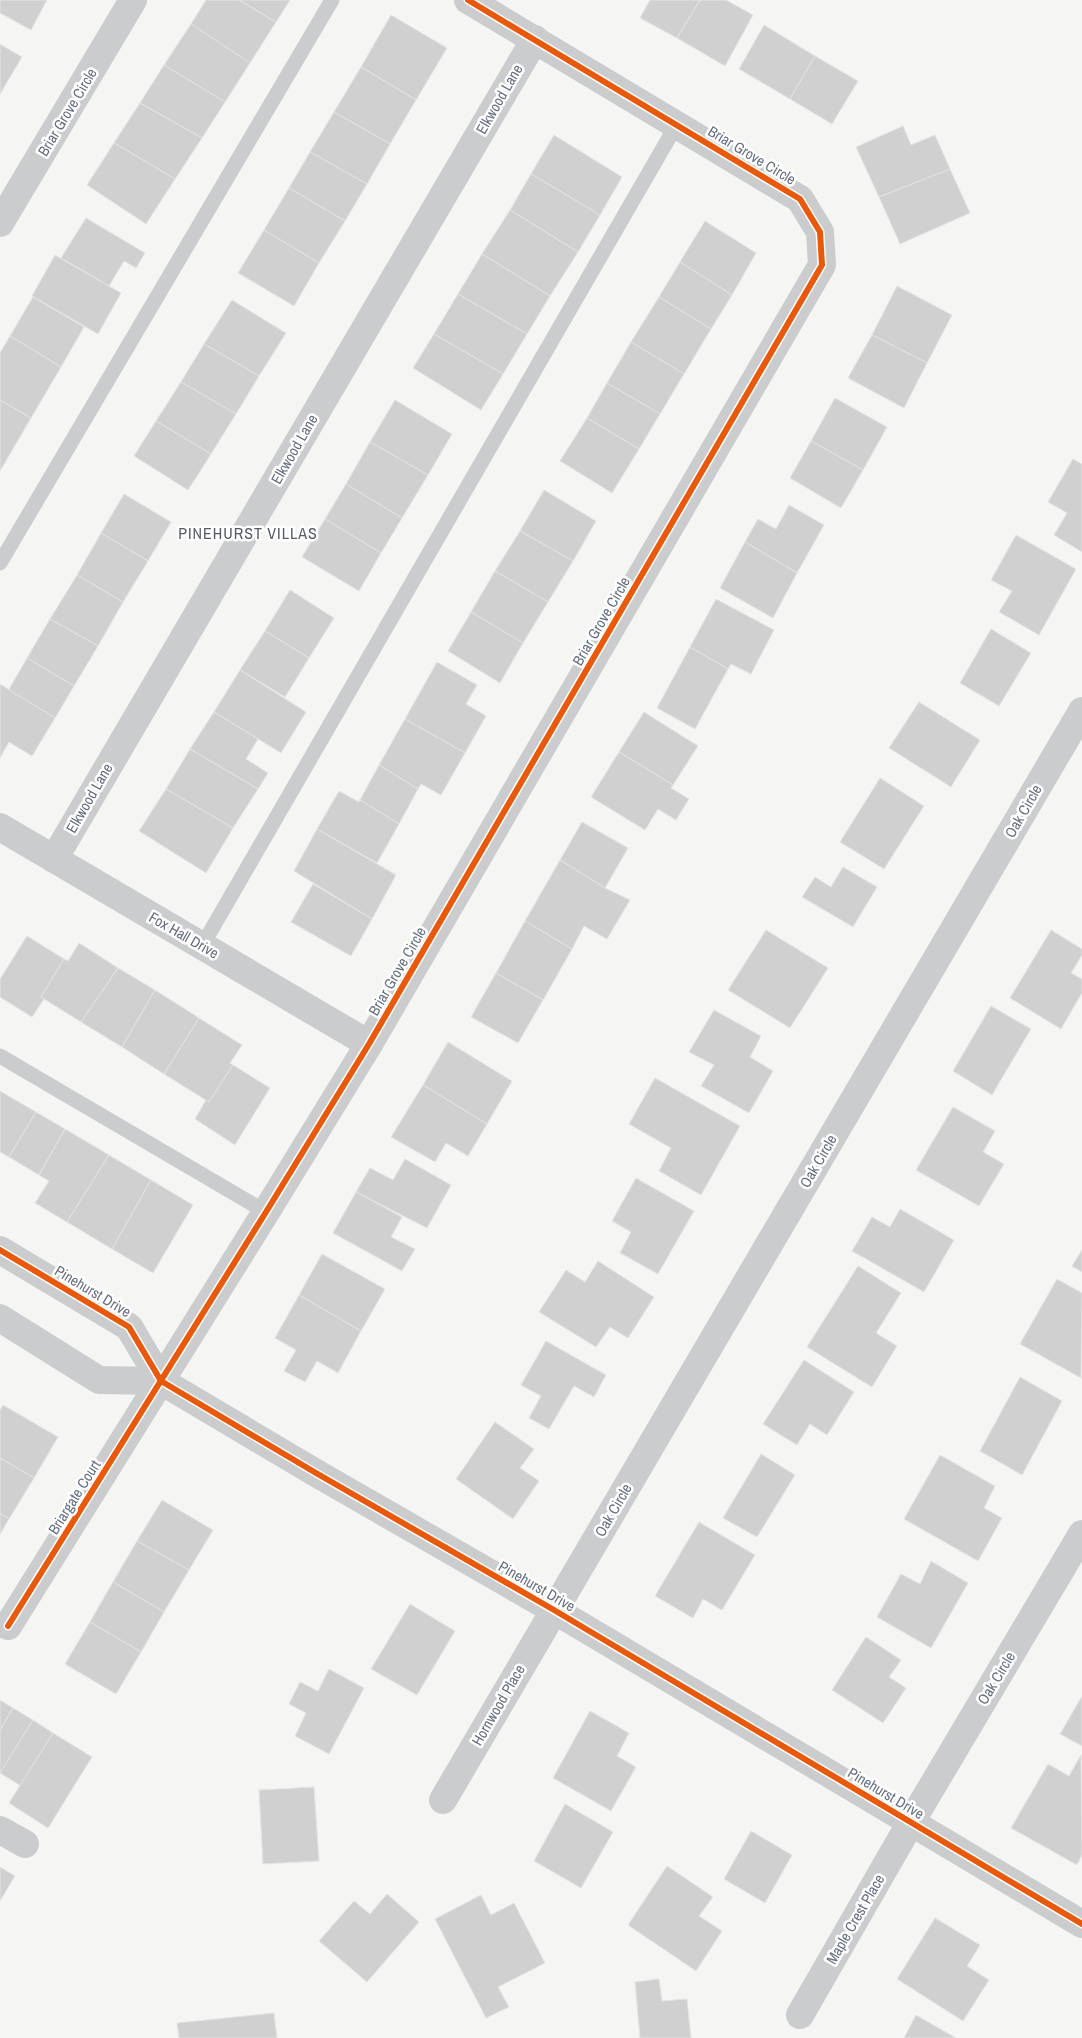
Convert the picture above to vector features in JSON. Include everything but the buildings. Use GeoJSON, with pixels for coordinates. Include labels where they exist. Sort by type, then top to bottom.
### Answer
{"type":"FeatureCollection","features":[{"type":"Feature","properties":{"kind":"street","name":"Briar Grove Circle"},"geometry":{"type":"LineString","coordinates":[[0,223],[133,0]]}},
{"type":"Feature","properties":{"kind":"street","name":"Briar Grove Circle"},"geometry":{"type":"LineString","coordinates":[[161,1381],[369,1044],[822,265],[820,232],[800,199],[468,0]]}},
{"type":"Feature","properties":{"kind":"street","name":"Elkwood Lane"},"geometry":{"type":"LineString","coordinates":[[54,858],[535,39]]}},
{"type":"Feature","properties":{"kind":"street","name":"Oak Circle"},"geometry":{"type":"LineString","coordinates":[[554,1610],[1082,711]]}},
{"type":"Feature","properties":{"kind":"street","name":"Fox Hall Drive"},"geometry":{"type":"LineString","coordinates":[[0,827],[369,1044]]}},
{"type":"Feature","properties":{"kind":"street","name":"Pinehurst Drive"},"geometry":{"type":"LineString","coordinates":[[0,1250],[129,1327],[161,1381],[554,1610],[1082,1924]]}},
{"type":"Feature","properties":{"kind":"street","name":"Pinehurst Drive"},"geometry":{"type":"LineString","coordinates":[[0,1318],[99,1380],[161,1381]]}},
{"type":"Feature","properties":{"kind":"street","name":"Briargate Court"},"geometry":{"type":"LineString","coordinates":[[8,1626],[161,1381]]}},
{"type":"Feature","properties":{"kind":"street","name":"Oak Circle"},"geometry":{"type":"LineString","coordinates":[[911,1822],[1082,1534]]}},
{"type":"Feature","properties":{"kind":"street","name":"Hornwood Place"},"geometry":{"type":"LineString","coordinates":[[443,1800],[554,1610]]}},
{"type":"Feature","properties":{"kind":"street","name":"Maple Crest Place"},"geometry":{"type":"LineString","coordinates":[[800,2015],[911,1822]]}},
{"type":"Feature","properties":{"kind":"street"},"geometry":{"type":"LineString","coordinates":[[0,1830],[25,1844]]}},
{"type":"Feature","properties":{"kind":"lane"},"geometry":{"type":"LineString","coordinates":[[0,563],[332,0]]}},
{"type":"Feature","properties":{"kind":"lane"},"geometry":{"type":"LineString","coordinates":[[202,946],[677,124]]}},
{"type":"Feature","properties":{"kind":"lane"},"geometry":{"type":"LineString","coordinates":[[0,1056],[266,1212]]}},
{"type":"Feature","properties":{"kind":"cycle path"},"geometry":{"type":"LineString","coordinates":[[8,1626],[369,1044],[822,265],[820,232],[800,199],[468,0]]}},
{"type":"Feature","properties":{"kind":"cycle path"},"geometry":{"type":"LineString","coordinates":[[0,1250],[129,1327],[161,1381],[554,1610],[1082,1924]]}},
{"type":"Feature","properties":{"kind":"district","name":"PINEHURST VILLAS"},"geometry":{"type":"Point","coordinates":[248,533]}}]}
